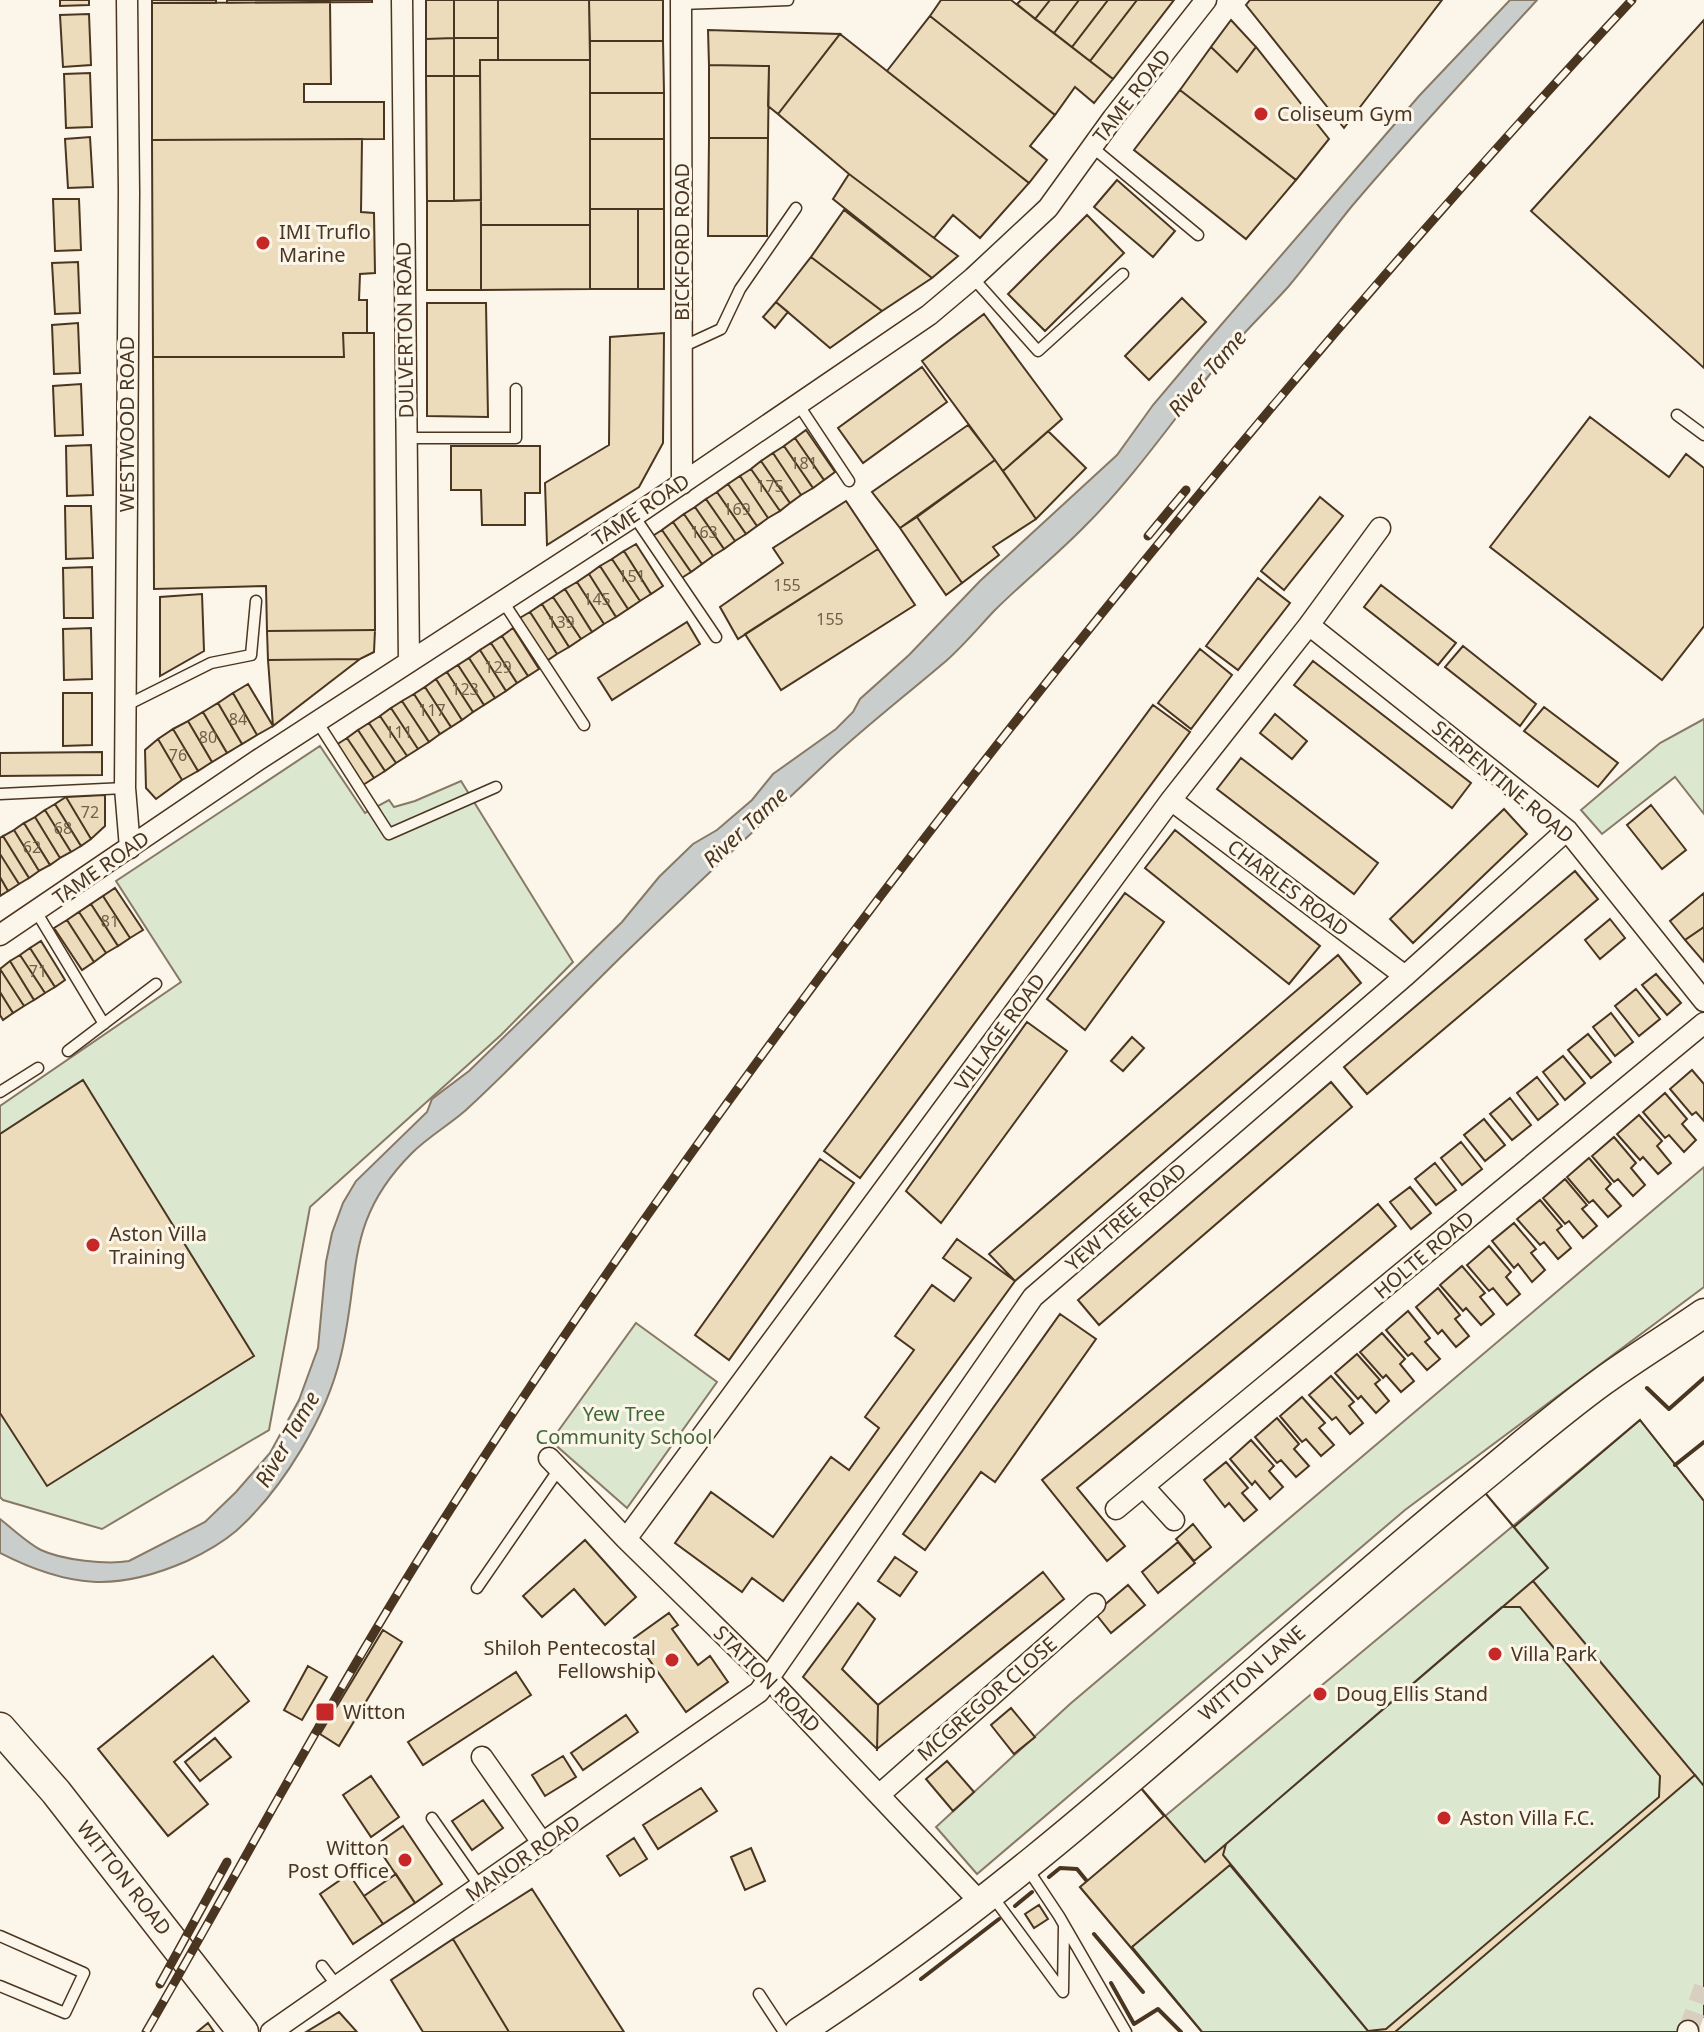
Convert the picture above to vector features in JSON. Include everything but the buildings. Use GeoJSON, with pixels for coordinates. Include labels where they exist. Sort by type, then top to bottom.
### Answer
{"type":"FeatureCollection","features":[{"type":"Feature","properties":{"kind":"main road","name":"WITTON LANE"},"geometry":{"type":"LineString","coordinates":[[799,2032],[902,1962],[986,1899],[1534,1435],[1603,1381],[1704,1313]]}},
{"type":"Feature","properties":{"kind":"main road","name":"WITTON ROAD"},"geometry":{"type":"LineString","coordinates":[[0,1728],[56,1792],[243,2032]]}},
{"type":"Feature","properties":{"kind":"street","name":"WESTWOOD ROAD"},"geometry":{"type":"LineString","coordinates":[[127,0],[129,192],[125,788],[130,848]]}},
{"type":"Feature","properties":{"kind":"street","name":"DULVERTON ROAD"},"geometry":{"type":"LineString","coordinates":[[402,0],[409,661]]}},
{"type":"Feature","properties":{"kind":"street","name":"TAME ROAD"},"geometry":{"type":"LineString","coordinates":[[0,935],[37,913],[258,760],[682,484],[929,315],[1048,208],[1206,0]]}},
{"type":"Feature","properties":{"kind":"street","name":"BICKFORD ROAD"},"geometry":{"type":"LineString","coordinates":[[681,2],[682,484]]}},
{"type":"Feature","properties":{"kind":"street","name":"VILLAGE ROAD"},"geometry":{"type":"LineString","coordinates":[[626,1539],[1171,800],[1309,625],[1380,528]]}},
{"type":"Feature","properties":{"kind":"street","name":"SERPENTINE ROAD"},"geometry":{"type":"LineString","coordinates":[[1309,625],[1567,830],[1704,1001]]}},
{"type":"Feature","properties":{"kind":"street","name":"CHARLES ROAD"},"geometry":{"type":"LineString","coordinates":[[1171,800],[1405,976]]}},
{"type":"Feature","properties":{"kind":"street","name":"YEW TREE ROAD"},"geometry":{"type":"LineString","coordinates":[[770,1680],[1033,1297],[1405,976],[1567,830]]}},
{"type":"Feature","properties":{"kind":"street","name":"HOLTE ROAD"},"geometry":{"type":"LineString","coordinates":[[1116,1509],[1704,1023]]}},
{"type":"Feature","properties":{"kind":"street","name":"STATION ROAD"},"geometry":{"type":"LineString","coordinates":[[554,1464],[770,1680],[879,1795],[986,1899]]}},
{"type":"Feature","properties":{"kind":"street"},"geometry":{"type":"LineString","coordinates":[[1144,1487],[1174,1520]]}},
{"type":"Feature","properties":{"kind":"street","name":"MCGREGOR CLOSE"},"geometry":{"type":"LineString","coordinates":[[879,1795],[1095,1604]]}},
{"type":"Feature","properties":{"kind":"street","name":"MANOR ROAD"},"geometry":{"type":"LineString","coordinates":[[271,2032],[759,1692],[770,1680]]}},
{"type":"Feature","properties":{"kind":"street"},"geometry":{"type":"LineString","coordinates":[[482,1757],[543,1844]]}},
{"type":"Feature","properties":{"kind":"lane"},"geometry":{"type":"LineString","coordinates":[[681,2],[788,0]]}},
{"type":"Feature","properties":{"kind":"lane"},"geometry":{"type":"LineString","coordinates":[[1092,147],[1198,235]]}},
{"type":"Feature","properties":{"kind":"lane"},"geometry":{"type":"LineString","coordinates":[[682,347],[721,329],[740,289],[796,208]]}},
{"type":"Feature","properties":{"kind":"lane"},"geometry":{"type":"LineString","coordinates":[[973,278],[1038,351],[1123,274]]}},
{"type":"Feature","properties":{"kind":"lane"},"geometry":{"type":"LineString","coordinates":[[407,438],[516,438],[516,389]]}},
{"type":"Feature","properties":{"kind":"lane"},"geometry":{"type":"LineString","coordinates":[[798,404],[849,481]]}},
{"type":"Feature","properties":{"kind":"lane"},"geometry":{"type":"LineString","coordinates":[[1677,415],[1704,435]]}},
{"type":"Feature","properties":{"kind":"lane"},"geometry":{"type":"LineString","coordinates":[[634,516],[716,637]]}},
{"type":"Feature","properties":{"kind":"lane"},"geometry":{"type":"LineString","coordinates":[[502,600],[584,725]]}},
{"type":"Feature","properties":{"kind":"lane"},"geometry":{"type":"LineString","coordinates":[[125,706],[211,663],[251,655],[256,601]]}},
{"type":"Feature","properties":{"kind":"lane"},"geometry":{"type":"LineString","coordinates":[[318,723],[389,834],[496,787]]}},
{"type":"Feature","properties":{"kind":"lane"},"geometry":{"type":"LineString","coordinates":[[0,794],[125,788]]}},
{"type":"Feature","properties":{"kind":"lane"},"geometry":{"type":"LineString","coordinates":[[37,913],[104,1024]]}},
{"type":"Feature","properties":{"kind":"lane"},"geometry":{"type":"LineString","coordinates":[[68,1051],[156,984]]}},
{"type":"Feature","properties":{"kind":"lane"},"geometry":{"type":"LineString","coordinates":[[0,1092],[38,1068]]}},
{"type":"Feature","properties":{"kind":"lane"},"geometry":{"type":"LineString","coordinates":[[477,1588],[554,1464]]}},
{"type":"Feature","properties":{"kind":"lane"},"geometry":{"type":"LineString","coordinates":[[432,1818],[481,1888]]}},
{"type":"Feature","properties":{"kind":"lane"},"geometry":{"type":"LineString","coordinates":[[1026,1867],[1062,1920],[1126,2032]]}},
{"type":"Feature","properties":{"kind":"lane"},"geometry":{"type":"LineString","coordinates":[[986,1899],[1063,1992],[1062,1920]]}},
{"type":"Feature","properties":{"kind":"lane"},"geometry":{"type":"LineString","coordinates":[[0,1936],[84,1973],[65,2013],[0,1986]]}},
{"type":"Feature","properties":{"kind":"lane"},"geometry":{"type":"LineString","coordinates":[[322,1966],[338,1987]]}},
{"type":"Feature","properties":{"kind":"lane"},"geometry":{"type":"LineString","coordinates":[[759,1994],[784,2032]]}},
{"type":"Feature","properties":{"kind":"green space"},"geometry":{"type":"Polygon","coordinates":[[[1704,719],[1704,814],[1675,777],[1602,834],[1581,810],[1660,743],[1704,719]]]}},
{"type":"Feature","properties":{"kind":"green space"},"geometry":{"type":"Polygon","coordinates":[[[320,746],[365,813],[389,800],[394,807],[461,781],[573,962],[501,1035],[310,1207],[269,1430],[102,1529],[3,1500],[0,1497],[0,1106],[181,982],[116,881],[320,746]]]}},
{"type":"Feature","properties":{"kind":"green space"},"geometry":{"type":"Polygon","coordinates":[[[1704,1167],[1704,1287],[1405,1510],[977,1874],[936,1827],[1070,1704],[1704,1167]]]}},
{"type":"Feature","properties":{"kind":"green space","name":"Yew Tree Community School"},"geometry":{"type":"Polygon","coordinates":[[[636,1323],[717,1382],[627,1508],[551,1441],[636,1323]]]}},
{"type":"Feature","properties":{"kind":"green space","name":"Villa Park"},"geometry":{"type":"Polygon","coordinates":[[[1640,1420],[1704,1501],[1704,2016],[1686,2032],[1202,2032],[1080,1887],[1640,1420]]]}},
{"type":"Feature","properties":{"kind":"water","name":"River Tame"},"geometry":{"type":"Polygon","coordinates":[[[1510,0],[1537,0],[1352,206],[1288,287],[1233,346],[1106,504],[952,655],[823,766],[622,956],[486,1091],[418,1147],[390,1178],[375,1202],[358,1248],[341,1355],[325,1402],[301,1450],[253,1514],[213,1548],[162,1571],[138,1578],[93,1582],[71,1579],[25,1565],[0,1553],[0,1519],[30,1543],[50,1554],[85,1561],[129,1561],[205,1522],[236,1492],[270,1453],[299,1400],[318,1348],[326,1262],[332,1233],[343,1203],[356,1181],[427,1112],[432,1099],[469,1071],[622,922],[659,877],[693,844],[717,830],[752,800],[773,774],[836,729],[853,712],[860,699],[909,655],[980,581],[1117,455],[1153,405],[1202,347],[1419,96],[1510,0]]]}},
{"type":"Feature","properties":{"kind":"tunnel"},"geometry":{"type":"LineString","coordinates":[[1688,2031],[1704,1987]]}},
{"type":"Feature","properties":{"kind":"railway"},"geometry":{"type":"LineString","coordinates":[[146,2032],[326,1715],[439,1527],[631,1238],[766,1050],[975,773],[1133,574],[1378,283],[1632,0]]}},
{"type":"Feature","properties":{"kind":"railway"},"geometry":{"type":"LineString","coordinates":[[1148,536],[1186,490]]}},
{"type":"Feature","properties":{"kind":"railway"},"geometry":{"type":"LineString","coordinates":[[160,1984],[227,1862]]}},
{"type":"Feature","properties":{"kind":"wall"},"geometry":{"type":"LineString","coordinates":[[1647,1388],[1669,1409],[1704,1378]]}},
{"type":"Feature","properties":{"kind":"wall"},"geometry":{"type":"LineString","coordinates":[[1675,1465],[1704,1442]]}},
{"type":"Feature","properties":{"kind":"wall"},"geometry":{"type":"LineString","coordinates":[[1049,1877],[1060,1868],[1077,1869],[1086,1880]]}},
{"type":"Feature","properties":{"kind":"wall"},"geometry":{"type":"LineString","coordinates":[[1015,1906],[1032,1892]]}},
{"type":"Feature","properties":{"kind":"wall"},"geometry":{"type":"LineString","coordinates":[[921,1979],[999,1919]]}},
{"type":"Feature","properties":{"kind":"wall"},"geometry":{"type":"LineString","coordinates":[[1094,1934],[1143,1992]]}},
{"type":"Feature","properties":{"kind":"wall"},"geometry":{"type":"LineString","coordinates":[[1111,1983],[1134,2024],[1158,2009],[1181,2032]]}},
{"type":"Feature","properties":{"kind":"place","name":"Coliseum Gym"},"geometry":{"type":"Point","coordinates":[1261,114]}},
{"type":"Feature","properties":{"kind":"place","name":"IMI Truflo Marine"},"geometry":{"type":"Point","coordinates":[263,243]}},
{"type":"Feature","properties":{"kind":"place","name":"Aston Villa Training"},"geometry":{"type":"Point","coordinates":[93,1245]}},
{"type":"Feature","properties":{"kind":"place","name":"Villa Park"},"geometry":{"type":"Point","coordinates":[1495,1654]}},
{"type":"Feature","properties":{"kind":"place","name":"Shiloh Pentecostal Fellowship"},"geometry":{"type":"Point","coordinates":[672,1660]}},
{"type":"Feature","properties":{"kind":"place","name":"Doug Ellis Stand"},"geometry":{"type":"Point","coordinates":[1320,1694]}},
{"type":"Feature","properties":{"kind":"place","name":"Witton"},"geometry":{"type":"Point","coordinates":[325,1712]}},
{"type":"Feature","properties":{"kind":"place","name":"Aston Villa F.C."},"geometry":{"type":"Point","coordinates":[1444,1818]}},
{"type":"Feature","properties":{"kind":"place","name":"Witton Post Office"},"geometry":{"type":"Point","coordinates":[405,1860]}}]}
